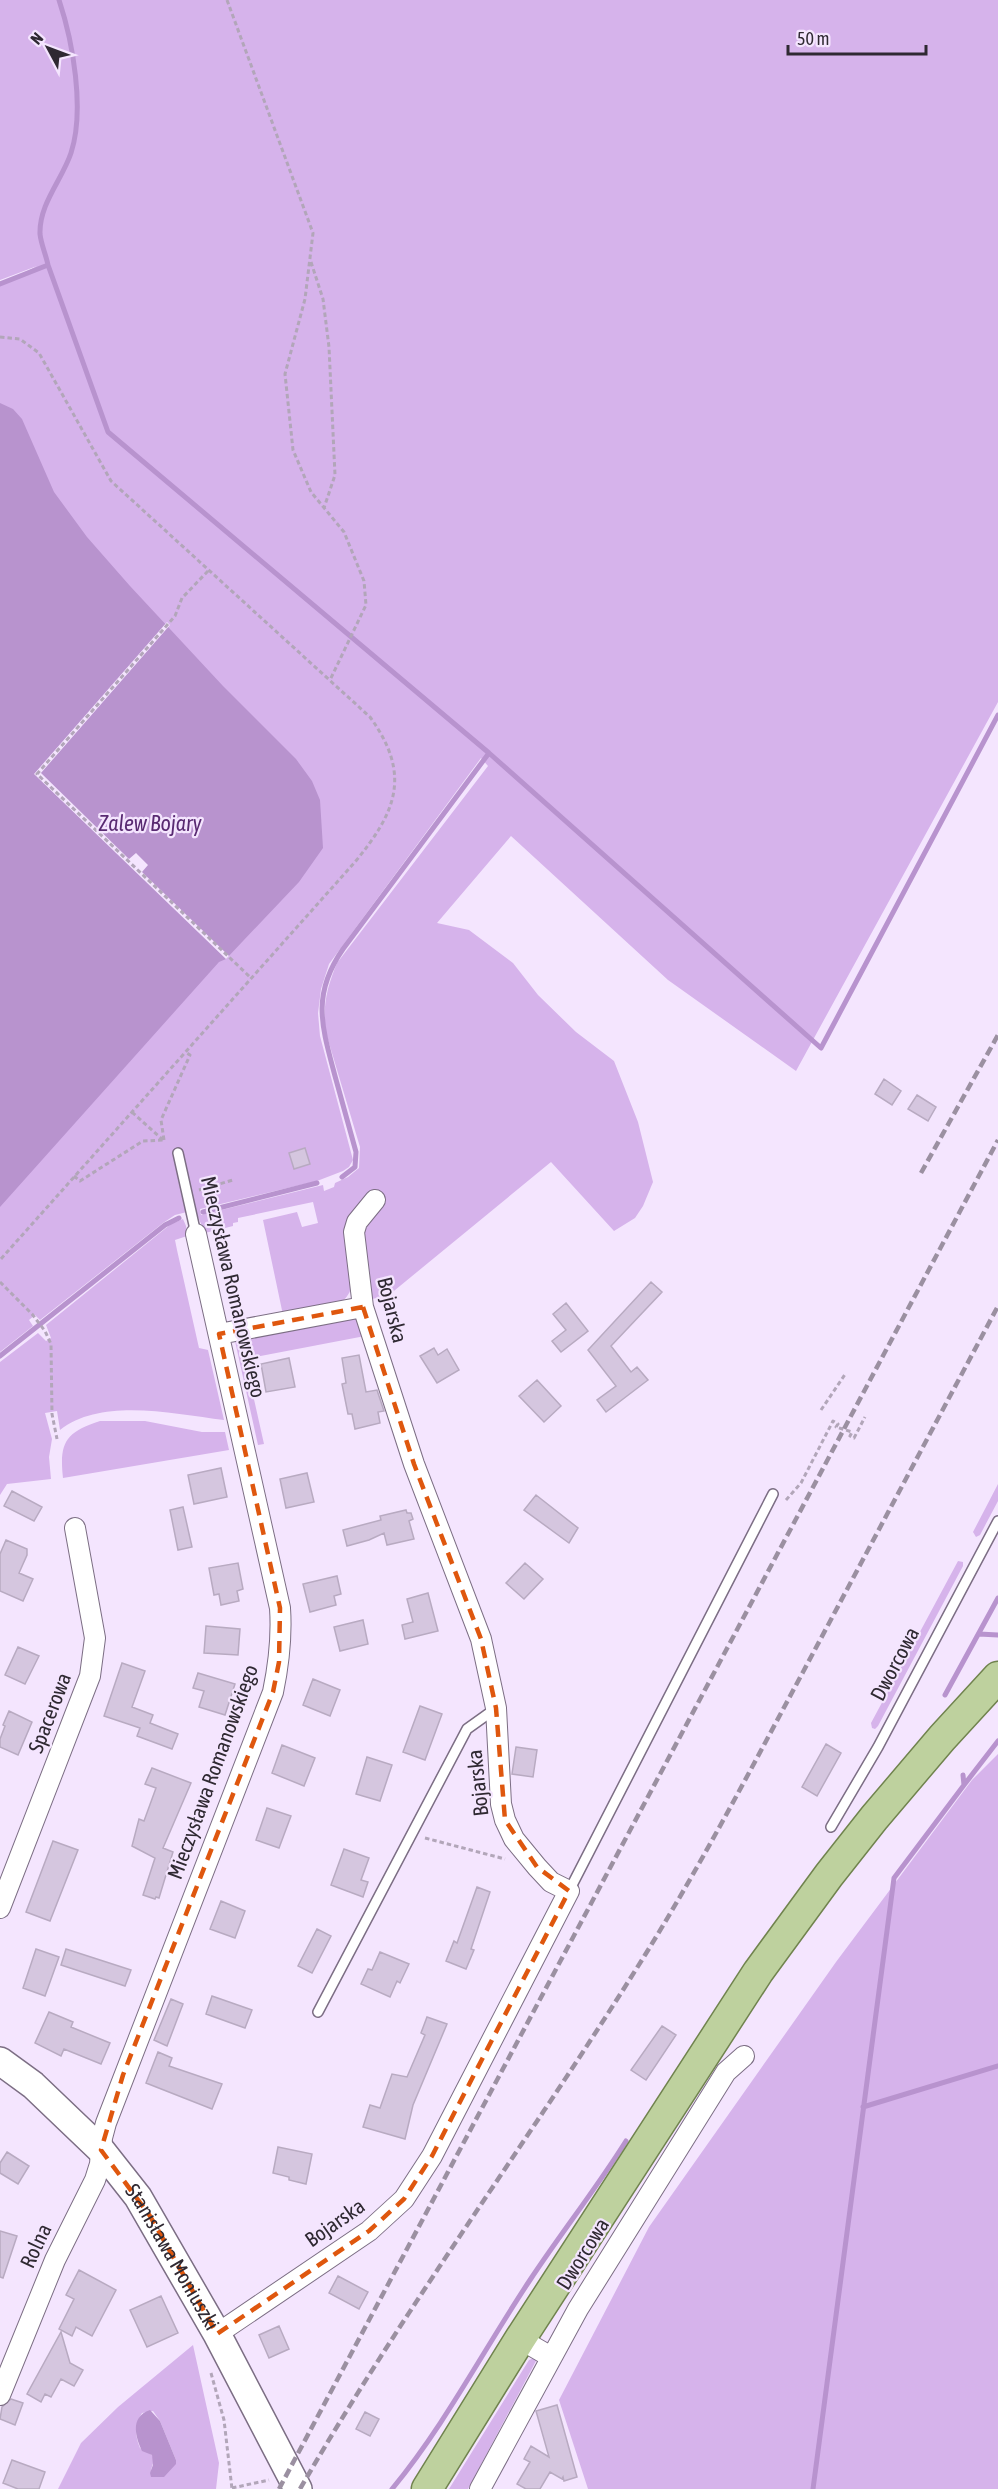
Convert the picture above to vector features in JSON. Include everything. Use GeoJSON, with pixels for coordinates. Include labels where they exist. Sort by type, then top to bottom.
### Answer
{"type":"FeatureCollection","features":[{"type":"Feature","properties":{"kind":"main road"},"geometry":{"type":"LineString","coordinates":[[431,2485],[520,2339],[708,2046],[779,1942],[874,1818],[998,1677]]}},
{"type":"Feature","properties":{"kind":"street","name":"Bojarska"},"geometry":{"type":"LineString","coordinates":[[216,2334],[369,2230],[404,2199],[432,2156],[569,1891],[551,1882],[537,1867],[514,1839],[505,1820],[501,1804],[496,1708],[481,1639],[414,1464],[363,1306],[354,1232],[357,1222],[375,1200]]}},
{"type":"Feature","properties":{"kind":"street","name":"Mieczysława Romanowskiego"},"geometry":{"type":"LineString","coordinates":[[101,2150],[106,2123],[123,2075],[273,1692],[279,1662],[282,1629],[280,1608],[196,1234]]}},
{"type":"Feature","properties":{"kind":"street"},"geometry":{"type":"LineString","coordinates":[[219,1334],[363,1306]]}},
{"type":"Feature","properties":{"kind":"street","name":"Spacerowa"},"geometry":{"type":"LineString","coordinates":[[0,1908],[90,1676],[95,1638],[75,1528]]}},
{"type":"Feature","properties":{"kind":"street","name":"Dworcowa"},"geometry":{"type":"LineString","coordinates":[[480,2489],[578,2309],[726,2072],[744,2056]]}},
{"type":"Feature","properties":{"kind":"street","name":"Stanisława Moniuszki"},"geometry":{"type":"LineString","coordinates":[[0,2061],[33,2085],[101,2150],[150,2216],[298,2489]]}},
{"type":"Feature","properties":{"kind":"street","name":"Rolna"},"geometry":{"type":"LineString","coordinates":[[0,2395],[55,2260],[95,2180],[101,2150]]}},
{"type":"Feature","properties":{"kind":"street"},"geometry":{"type":"LineString","coordinates":[[520,2339],[550,2357]]}},
{"type":"Feature","properties":{"kind":"lane","name":"Mieczysława Romanowskiego"},"geometry":{"type":"LineString","coordinates":[[178,1153],[196,1234]]}},
{"type":"Feature","properties":{"kind":"lane"},"geometry":{"type":"LineString","coordinates":[[569,1891],[773,1494]]}},
{"type":"Feature","properties":{"kind":"lane","name":"Dworcowa"},"geometry":{"type":"LineString","coordinates":[[831,1827],[878,1747],[998,1521]]}},
{"type":"Feature","properties":{"kind":"lane"},"geometry":{"type":"LineString","coordinates":[[318,2012],[467,1730],[496,1708]]}},
{"type":"Feature","properties":{"kind":"path"},"geometry":{"type":"LineString","coordinates":[[227,0],[313,232],[305,299],[285,374],[293,450],[311,492],[344,532],[364,581],[366,605],[330,680]]}},
{"type":"Feature","properties":{"kind":"path"},"geometry":{"type":"LineString","coordinates":[[310,258],[323,299],[329,347],[334,475],[324,508]]}},
{"type":"Feature","properties":{"kind":"path"},"geometry":{"type":"LineString","coordinates":[[0,337],[20,339],[35,349],[111,481],[267,627],[370,717],[389,750],[394,774],[392,800],[377,834],[0,1260]]}},
{"type":"Feature","properties":{"kind":"path"},"geometry":{"type":"LineString","coordinates":[[209,571],[182,598],[175,616],[37,774],[251,978]]}},
{"type":"Feature","properties":{"kind":"path"},"geometry":{"type":"LineString","coordinates":[[311,664],[315,660]]}},
{"type":"Feature","properties":{"kind":"path"},"geometry":{"type":"LineString","coordinates":[[164,1140],[161,1120],[189,1056],[185,1052]]}},
{"type":"Feature","properties":{"kind":"path"},"geometry":{"type":"LineString","coordinates":[[132,1112],[164,1140]]}},
{"type":"Feature","properties":{"kind":"path"},"geometry":{"type":"LineString","coordinates":[[74,1176],[80,1181],[143,1141],[164,1140]]}},
{"type":"Feature","properties":{"kind":"path"},"geometry":{"type":"LineString","coordinates":[[186,1193],[233,1180]]}},
{"type":"Feature","properties":{"kind":"path"},"geometry":{"type":"LineString","coordinates":[[0,1282],[32,1314],[45,1331],[51,1344],[52,1414],[57,1439]]}},
{"type":"Feature","properties":{"kind":"path"},"geometry":{"type":"LineString","coordinates":[[820,1410],[846,1373]]}},
{"type":"Feature","properties":{"kind":"path"},"geometry":{"type":"LineString","coordinates":[[773,1494],[787,1501],[801,1482],[833,1421],[838,1424],[836,1427],[852,1432],[850,1436],[854,1438],[865,1417]]}},
{"type":"Feature","properties":{"kind":"path"},"geometry":{"type":"LineString","coordinates":[[411,1834],[537,1867]]}},
{"type":"Feature","properties":{"kind":"path"},"geometry":{"type":"LineString","coordinates":[[211,2369],[211,2377],[224,2420],[230,2456],[232,2489]]}},
{"type":"Feature","properties":{"kind":"highlighted area"},"geometry":{"type":"Polygon","coordinates":[[[363,1307],[414,1464],[481,1639],[496,1708],[505,1820],[537,1867],[569,1891],[432,2156],[404,2199],[369,2231],[217,2334],[150,2216],[101,2150],[123,2075],[273,1692],[279,1662],[280,1608],[219,1334],[363,1307]]]}},
{"type":"Feature","properties":{"kind":"shaded area"},"geometry":{"type":"Polygon","coordinates":[[[0,0],[998,0],[998,702],[796,1071],[668,980],[511,836],[437,923],[469,930],[513,963],[538,995],[576,1032],[614,1061],[638,1122],[653,1182],[635,1218],[614,1231],[551,1162],[389,1295],[368,1300],[359,1229],[365,1218],[381,1202],[375,1195],[356,1213],[349,1226],[353,1273],[349,1294],[341,1302],[324,1311],[283,1315],[263,1220],[297,1212],[302,1227],[318,1223],[313,1202],[238,1218],[238,1222],[233,1223],[233,1226],[205,1233],[195,1210],[175,1215],[163,1223],[40,1320],[35,1315],[29,1320],[33,1326],[0,1352],[0,285],[37,266],[0,280],[0,0]],[[481,758],[329,964],[321,989],[318,1013],[320,1036],[353,1160],[349,1167],[317,1181],[200,1209],[201,1215],[323,1185],[324,1191],[334,1187],[335,1183],[348,1177],[359,1168],[360,1147],[326,1033],[325,1006],[330,980],[337,963],[488,766],[481,758]]]}},
{"type":"Feature","properties":{"kind":"shaded area"},"geometry":{"type":"Polygon","coordinates":[[[183,1219],[187,1236],[175,1240],[177,1250],[199,1348],[208,1350],[224,1420],[139,1410],[117,1411],[77,1420],[60,1430],[57,1411],[45,1413],[52,1439],[49,1457],[51,1479],[7,1484],[0,1495],[0,1362],[38,1333],[46,1341],[51,1338],[46,1325],[171,1224],[183,1219]]]}},
{"type":"Feature","properties":{"kind":"shaded area"},"geometry":{"type":"Polygon","coordinates":[[[348,1317],[359,1319],[365,1336],[245,1359],[264,1444],[258,1445],[235,1341],[348,1317]]]}},
{"type":"Feature","properties":{"kind":"shaded area"},"geometry":{"type":"Polygon","coordinates":[[[100,1421],[145,1421],[202,1432],[225,1432],[229,1450],[63,1478],[62,1455],[67,1440],[79,1429],[100,1421]]]}},
{"type":"Feature","properties":{"kind":"shaded area"},"geometry":{"type":"Polygon","coordinates":[[[998,1484],[998,1501],[980,1535],[976,1537],[973,1532],[998,1484]]]}},
{"type":"Feature","properties":{"kind":"shaded area"},"geometry":{"type":"Polygon","coordinates":[[[958,1561],[963,1562],[963,1566],[878,1726],[875,1729],[872,1728],[871,1723],[958,1561]]]}},
{"type":"Feature","properties":{"kind":"shaded area"},"geometry":{"type":"Polygon","coordinates":[[[998,1754],[998,2489],[588,2489],[559,2400],[649,2227],[836,1962],[972,1780],[998,1754]]]}},
{"type":"Feature","properties":{"kind":"shaded area"},"geometry":{"type":"Polygon","coordinates":[[[193,2345],[219,2463],[216,2489],[58,2489],[81,2443],[118,2407],[193,2345]],[[153,2411],[142,2413],[137,2426],[136,2435],[140,2448],[152,2455],[154,2460],[151,2470],[176,2460],[160,2421],[153,2411]]]}},
{"type":"Feature","properties":{"kind":"shaded area"},"geometry":{"type":"Polygon","coordinates":[[[537,2359],[468,2489],[449,2489],[529,2360],[537,2359]]]}},
{"type":"Feature","properties":{"kind":"water","name":"Zalew Bojary"},"geometry":{"type":"Polygon","coordinates":[[[0,403],[13,409],[22,419],[54,492],[87,537],[223,686],[296,759],[312,781],[320,800],[323,848],[299,882],[226,959],[219,962],[0,1207],[0,403]]]}},
{"type":"Feature","properties":{"kind":"water"},"geometry":{"type":"Polygon","coordinates":[[[150,2410],[160,2421],[176,2460],[176,2464],[164,2477],[151,2477],[152,2455],[142,2451],[137,2439],[136,2428],[139,2417],[150,2410]]]}},
{"type":"Feature","properties":{"kind":"pier"},"geometry":{"type":"Polygon","coordinates":[[[167,622],[170,625],[41,773],[129,859],[136,853],[148,865],[142,872],[229,956],[226,959],[34,774],[167,622]]]}},
{"type":"Feature","properties":{"kind":"building"},"geometry":{"type":"Polygon","coordinates":[[[884,1079],[901,1091],[892,1105],[875,1094],[884,1079]]]}},
{"type":"Feature","properties":{"kind":"building"},"geometry":{"type":"Polygon","coordinates":[[[917,1095],[936,1107],[928,1121],[908,1109],[917,1095]]]}},
{"type":"Feature","properties":{"kind":"building"},"geometry":{"type":"Polygon","coordinates":[[[305,1148],[310,1164],[294,1169],[289,1153],[305,1148]]]}},
{"type":"Feature","properties":{"kind":"building"},"geometry":{"type":"Polygon","coordinates":[[[651,1282],[662,1292],[611,1346],[631,1372],[637,1367],[648,1380],[606,1412],[597,1400],[616,1386],[588,1350],[651,1282]]]}},
{"type":"Feature","properties":{"kind":"building"},"geometry":{"type":"Polygon","coordinates":[[[566,1303],[588,1331],[561,1352],[552,1341],[566,1330],[553,1314],[566,1303]]]}},
{"type":"Feature","properties":{"kind":"building"},"geometry":{"type":"Polygon","coordinates":[[[434,1348],[438,1355],[447,1349],[459,1370],[437,1383],[420,1356],[434,1348]]]}},
{"type":"Feature","properties":{"kind":"building"},"geometry":{"type":"Polygon","coordinates":[[[359,1355],[366,1392],[377,1390],[384,1411],[378,1412],[380,1423],[355,1429],[352,1414],[348,1414],[342,1384],[346,1383],[342,1358],[359,1355]]]}},
{"type":"Feature","properties":{"kind":"building"},"geometry":{"type":"Polygon","coordinates":[[[289,1358],[295,1387],[266,1392],[261,1364],[289,1358]]]}},
{"type":"Feature","properties":{"kind":"building"},"geometry":{"type":"Polygon","coordinates":[[[537,1380],[561,1406],[544,1422],[519,1396],[537,1380]]]}},
{"type":"Feature","properties":{"kind":"building"},"geometry":{"type":"Polygon","coordinates":[[[221,1468],[227,1497],[194,1504],[188,1475],[221,1468]]]}},
{"type":"Feature","properties":{"kind":"building"},"geometry":{"type":"Polygon","coordinates":[[[307,1473],[314,1502],[286,1508],[280,1479],[307,1473]]]}},
{"type":"Feature","properties":{"kind":"building"},"geometry":{"type":"Polygon","coordinates":[[[12,1491],[42,1507],[34,1521],[4,1506],[12,1491]]]}},
{"type":"Feature","properties":{"kind":"building"},"geometry":{"type":"Polygon","coordinates":[[[536,1495],[578,1528],[569,1543],[524,1510],[536,1495]]]}},
{"type":"Feature","properties":{"kind":"building"},"geometry":{"type":"Polygon","coordinates":[[[183,1507],[192,1547],[178,1550],[170,1510],[183,1507]]]}},
{"type":"Feature","properties":{"kind":"building"},"geometry":{"type":"Polygon","coordinates":[[[406,1510],[407,1513],[411,1513],[413,1519],[409,1521],[414,1539],[387,1545],[384,1533],[347,1546],[343,1530],[381,1520],[380,1516],[406,1510]]]}},
{"type":"Feature","properties":{"kind":"building"},"geometry":{"type":"Polygon","coordinates":[[[6,1540],[27,1549],[27,1555],[19,1573],[33,1579],[23,1601],[0,1591],[0,1554],[6,1540]]]}},
{"type":"Feature","properties":{"kind":"building"},"geometry":{"type":"Polygon","coordinates":[[[238,1563],[243,1589],[237,1591],[239,1601],[221,1605],[219,1594],[214,1595],[209,1568],[238,1563]]]}},
{"type":"Feature","properties":{"kind":"building"},"geometry":{"type":"Polygon","coordinates":[[[525,1563],[543,1579],[524,1599],[506,1583],[525,1563]]]}},
{"type":"Feature","properties":{"kind":"building"},"geometry":{"type":"Polygon","coordinates":[[[337,1576],[341,1594],[334,1596],[336,1605],[310,1612],[303,1584],[337,1576]]]}},
{"type":"Feature","properties":{"kind":"building"},"geometry":{"type":"Polygon","coordinates":[[[428,1593],[438,1631],[405,1639],[402,1625],[413,1622],[407,1599],[428,1593]]]}},
{"type":"Feature","properties":{"kind":"building"},"geometry":{"type":"Polygon","coordinates":[[[363,1620],[368,1644],[340,1651],[334,1627],[363,1620]]]}},
{"type":"Feature","properties":{"kind":"building"},"geometry":{"type":"Polygon","coordinates":[[[206,1626],[240,1629],[238,1655],[204,1653],[206,1626]]]}},
{"type":"Feature","properties":{"kind":"building"},"geometry":{"type":"Polygon","coordinates":[[[18,1647],[39,1656],[25,1684],[5,1675],[18,1647]]]}},
{"type":"Feature","properties":{"kind":"building"},"geometry":{"type":"Polygon","coordinates":[[[122,1663],[145,1671],[132,1707],[153,1715],[150,1723],[178,1734],[172,1749],[137,1736],[140,1728],[104,1716],[122,1663]]]}},
{"type":"Feature","properties":{"kind":"building"},"geometry":{"type":"Polygon","coordinates":[[[198,1673],[235,1684],[225,1715],[199,1707],[204,1691],[193,1688],[198,1673]]]}},
{"type":"Feature","properties":{"kind":"building"},"geometry":{"type":"Polygon","coordinates":[[[313,1679],[340,1690],[330,1716],[303,1705],[313,1679]]]}},
{"type":"Feature","properties":{"kind":"building"},"geometry":{"type":"Polygon","coordinates":[[[420,1706],[442,1714],[425,1760],[403,1752],[420,1706]]]}},
{"type":"Feature","properties":{"kind":"building"},"geometry":{"type":"Polygon","coordinates":[[[9,1711],[32,1722],[18,1755],[0,1747],[0,1739],[5,1726],[3,1725],[9,1711]]]}},
{"type":"Feature","properties":{"kind":"building"},"geometry":{"type":"Polygon","coordinates":[[[826,1744],[841,1753],[817,1796],[802,1787],[826,1744]]]}},
{"type":"Feature","properties":{"kind":"building"},"geometry":{"type":"Polygon","coordinates":[[[282,1745],[315,1758],[304,1786],[272,1773],[282,1745]]]}},
{"type":"Feature","properties":{"kind":"building"},"geometry":{"type":"Polygon","coordinates":[[[516,1747],[537,1750],[533,1777],[512,1774],[516,1747]]]}},
{"type":"Feature","properties":{"kind":"building"},"geometry":{"type":"Polygon","coordinates":[[[367,1757],[392,1765],[380,1801],[356,1794],[367,1757]]]}},
{"type":"Feature","properties":{"kind":"building"},"geometry":{"type":"Polygon","coordinates":[[[152,1768],[191,1783],[163,1848],[173,1852],[159,1898],[155,1899],[143,1895],[155,1858],[132,1846],[139,1819],[144,1821],[156,1788],[145,1784],[152,1768]]]}},
{"type":"Feature","properties":{"kind":"building"},"geometry":{"type":"Polygon","coordinates":[[[267,1808],[291,1816],[279,1848],[256,1840],[267,1808]]]}},
{"type":"Feature","properties":{"kind":"building"},"geometry":{"type":"Polygon","coordinates":[[[53,1841],[78,1850],[50,1921],[26,1912],[53,1841]]]}},
{"type":"Feature","properties":{"kind":"building"},"geometry":{"type":"Polygon","coordinates":[[[344,1849],[369,1858],[361,1880],[368,1882],[363,1897],[331,1885],[344,1849]]]}},
{"type":"Feature","properties":{"kind":"building"},"geometry":{"type":"Polygon","coordinates":[[[477,1887],[490,1892],[471,1949],[474,1950],[466,1969],[446,1961],[454,1941],[457,1943],[477,1887]]]}},
{"type":"Feature","properties":{"kind":"building"},"geometry":{"type":"Polygon","coordinates":[[[221,1901],[245,1911],[235,1938],[210,1929],[221,1901]]]}},
{"type":"Feature","properties":{"kind":"building"},"geometry":{"type":"Polygon","coordinates":[[[317,1929],[331,1936],[312,1973],[298,1966],[317,1929]]]}},
{"type":"Feature","properties":{"kind":"building"},"geometry":{"type":"Polygon","coordinates":[[[36,1949],[59,1957],[45,1996],[23,1988],[36,1949]]]}},
{"type":"Feature","properties":{"kind":"building"},"geometry":{"type":"Polygon","coordinates":[[[66,1949],[131,1970],[125,1986],[61,1965],[66,1949]]]}},
{"type":"Feature","properties":{"kind":"building"},"geometry":{"type":"Polygon","coordinates":[[[380,1952],[409,1964],[400,1983],[397,1981],[390,1997],[361,1984],[368,1969],[372,1970],[380,1952]]]}},
{"type":"Feature","properties":{"kind":"building"},"geometry":{"type":"Polygon","coordinates":[[[212,1996],[252,2010],[245,2028],[206,2014],[212,1996]]]}},
{"type":"Feature","properties":{"kind":"building"},"geometry":{"type":"Polygon","coordinates":[[[171,1999],[183,2004],[167,2046],[154,2040],[171,1999]]]}},
{"type":"Feature","properties":{"kind":"building"},"geometry":{"type":"Polygon","coordinates":[[[49,2012],[73,2022],[71,2027],[110,2043],[101,2064],[64,2049],[61,2056],[35,2043],[49,2012]]]}},
{"type":"Feature","properties":{"kind":"building"},"geometry":{"type":"Polygon","coordinates":[[[427,2017],[447,2024],[413,2105],[405,2139],[363,2127],[370,2105],[380,2108],[392,2074],[407,2077],[425,2035],[421,2033],[427,2017]]]}},
{"type":"Feature","properties":{"kind":"building"},"geometry":{"type":"Polygon","coordinates":[[[662,2026],[676,2035],[646,2080],[631,2070],[662,2026]]]}},
{"type":"Feature","properties":{"kind":"building"},"geometry":{"type":"Polygon","coordinates":[[[158,2052],[172,2058],[169,2066],[222,2084],[212,2109],[146,2083],[158,2052]]]}},
{"type":"Feature","properties":{"kind":"building"},"geometry":{"type":"Polygon","coordinates":[[[278,2147],[312,2154],[306,2184],[273,2173],[278,2147]]]}},
{"type":"Feature","properties":{"kind":"building"},"geometry":{"type":"Polygon","coordinates":[[[7,2152],[29,2166],[18,2184],[0,2173],[0,2163],[7,2152]]]}},
{"type":"Feature","properties":{"kind":"building"},"geometry":{"type":"Polygon","coordinates":[[[0,2231],[17,2236],[3,2278],[0,2277],[0,2231]]]}},
{"type":"Feature","properties":{"kind":"building"},"geometry":{"type":"Polygon","coordinates":[[[79,2270],[116,2290],[92,2336],[76,2327],[72,2336],[59,2329],[74,2299],[66,2295],[79,2270]]]}},
{"type":"Feature","properties":{"kind":"building"},"geometry":{"type":"Polygon","coordinates":[[[338,2276],[368,2292],[359,2309],[329,2293],[338,2276]]]}},
{"type":"Feature","properties":{"kind":"building"},"geometry":{"type":"Polygon","coordinates":[[[161,2296],[178,2333],[147,2347],[130,2310],[161,2296]]]}},
{"type":"Feature","properties":{"kind":"building"},"geometry":{"type":"Polygon","coordinates":[[[279,2326],[289,2349],[269,2358],[259,2335],[279,2326]]]}},
{"type":"Feature","properties":{"kind":"building"},"geometry":{"type":"Polygon","coordinates":[[[61,2332],[70,2363],[83,2370],[74,2386],[61,2379],[51,2397],[45,2394],[41,2402],[27,2394],[61,2332]]]}},
{"type":"Feature","properties":{"kind":"building"},"geometry":{"type":"Polygon","coordinates":[[[11,2399],[23,2403],[15,2425],[0,2419],[2,2407],[11,2399]]]}},
{"type":"Feature","properties":{"kind":"building"},"geometry":{"type":"Polygon","coordinates":[[[557,2405],[577,2477],[564,2481],[563,2477],[562,2479],[550,2472],[540,2489],[526,2489],[517,2484],[530,2462],[524,2459],[531,2446],[549,2457],[536,2411],[557,2405]]]}},
{"type":"Feature","properties":{"kind":"building"},"geometry":{"type":"Polygon","coordinates":[[[365,2412],[379,2419],[370,2436],[356,2429],[365,2412]]]}},
{"type":"Feature","properties":{"kind":"building"},"geometry":{"type":"Polygon","coordinates":[[[12,2460],[45,2472],[39,2489],[18,2489],[3,2483],[12,2460]]]}},
{"type":"Feature","properties":{"kind":"waterway"},"geometry":{"type":"LineString","coordinates":[[48,265],[40,234],[43,212],[71,153],[77,117],[73,56],[59,0]]}},
{"type":"Feature","properties":{"kind":"waterway"},"geometry":{"type":"LineString","coordinates":[[0,284],[48,265],[108,432],[489,753],[821,1048],[998,715]]}},
{"type":"Feature","properties":{"kind":"waterway"},"geometry":{"type":"LineString","coordinates":[[342,1177],[355,1167],[356,1152],[323,1026],[322,1011],[326,981],[343,949],[489,753]]}},
{"type":"Feature","properties":{"kind":"waterway"},"geometry":{"type":"LineString","coordinates":[[203,1212],[317,1183]]}},
{"type":"Feature","properties":{"kind":"waterway"},"geometry":{"type":"LineString","coordinates":[[0,1356],[165,1225],[179,1218]]}},
{"type":"Feature","properties":{"kind":"waterway"},"geometry":{"type":"LineString","coordinates":[[945,1695],[998,1598]]}},
{"type":"Feature","properties":{"kind":"waterway"},"geometry":{"type":"LineString","coordinates":[[979,1634],[998,1635]]}},
{"type":"Feature","properties":{"kind":"waterway"},"geometry":{"type":"LineString","coordinates":[[964,1785],[998,1741]]}},
{"type":"Feature","properties":{"kind":"waterway"},"geometry":{"type":"LineString","coordinates":[[813,2489],[894,1878],[964,1785],[963,1775]]}},
{"type":"Feature","properties":{"kind":"waterway"},"geometry":{"type":"LineString","coordinates":[[863,2107],[998,2066]]}},
{"type":"Feature","properties":{"kind":"waterway"},"geometry":{"type":"LineString","coordinates":[[392,2489],[429,2439],[530,2280],[626,2141]]}},
{"type":"Feature","properties":{"kind":"railway"},"geometry":{"type":"LineString","coordinates":[[921,1173],[998,1035]]}},
{"type":"Feature","properties":{"kind":"railway"},"geometry":{"type":"LineString","coordinates":[[279,2489],[998,1140]]}},
{"type":"Feature","properties":{"kind":"railway"},"geometry":{"type":"LineString","coordinates":[[300,2489],[383,2353],[559,2088],[666,1920],[746,1779],[998,1306]]}}]}
